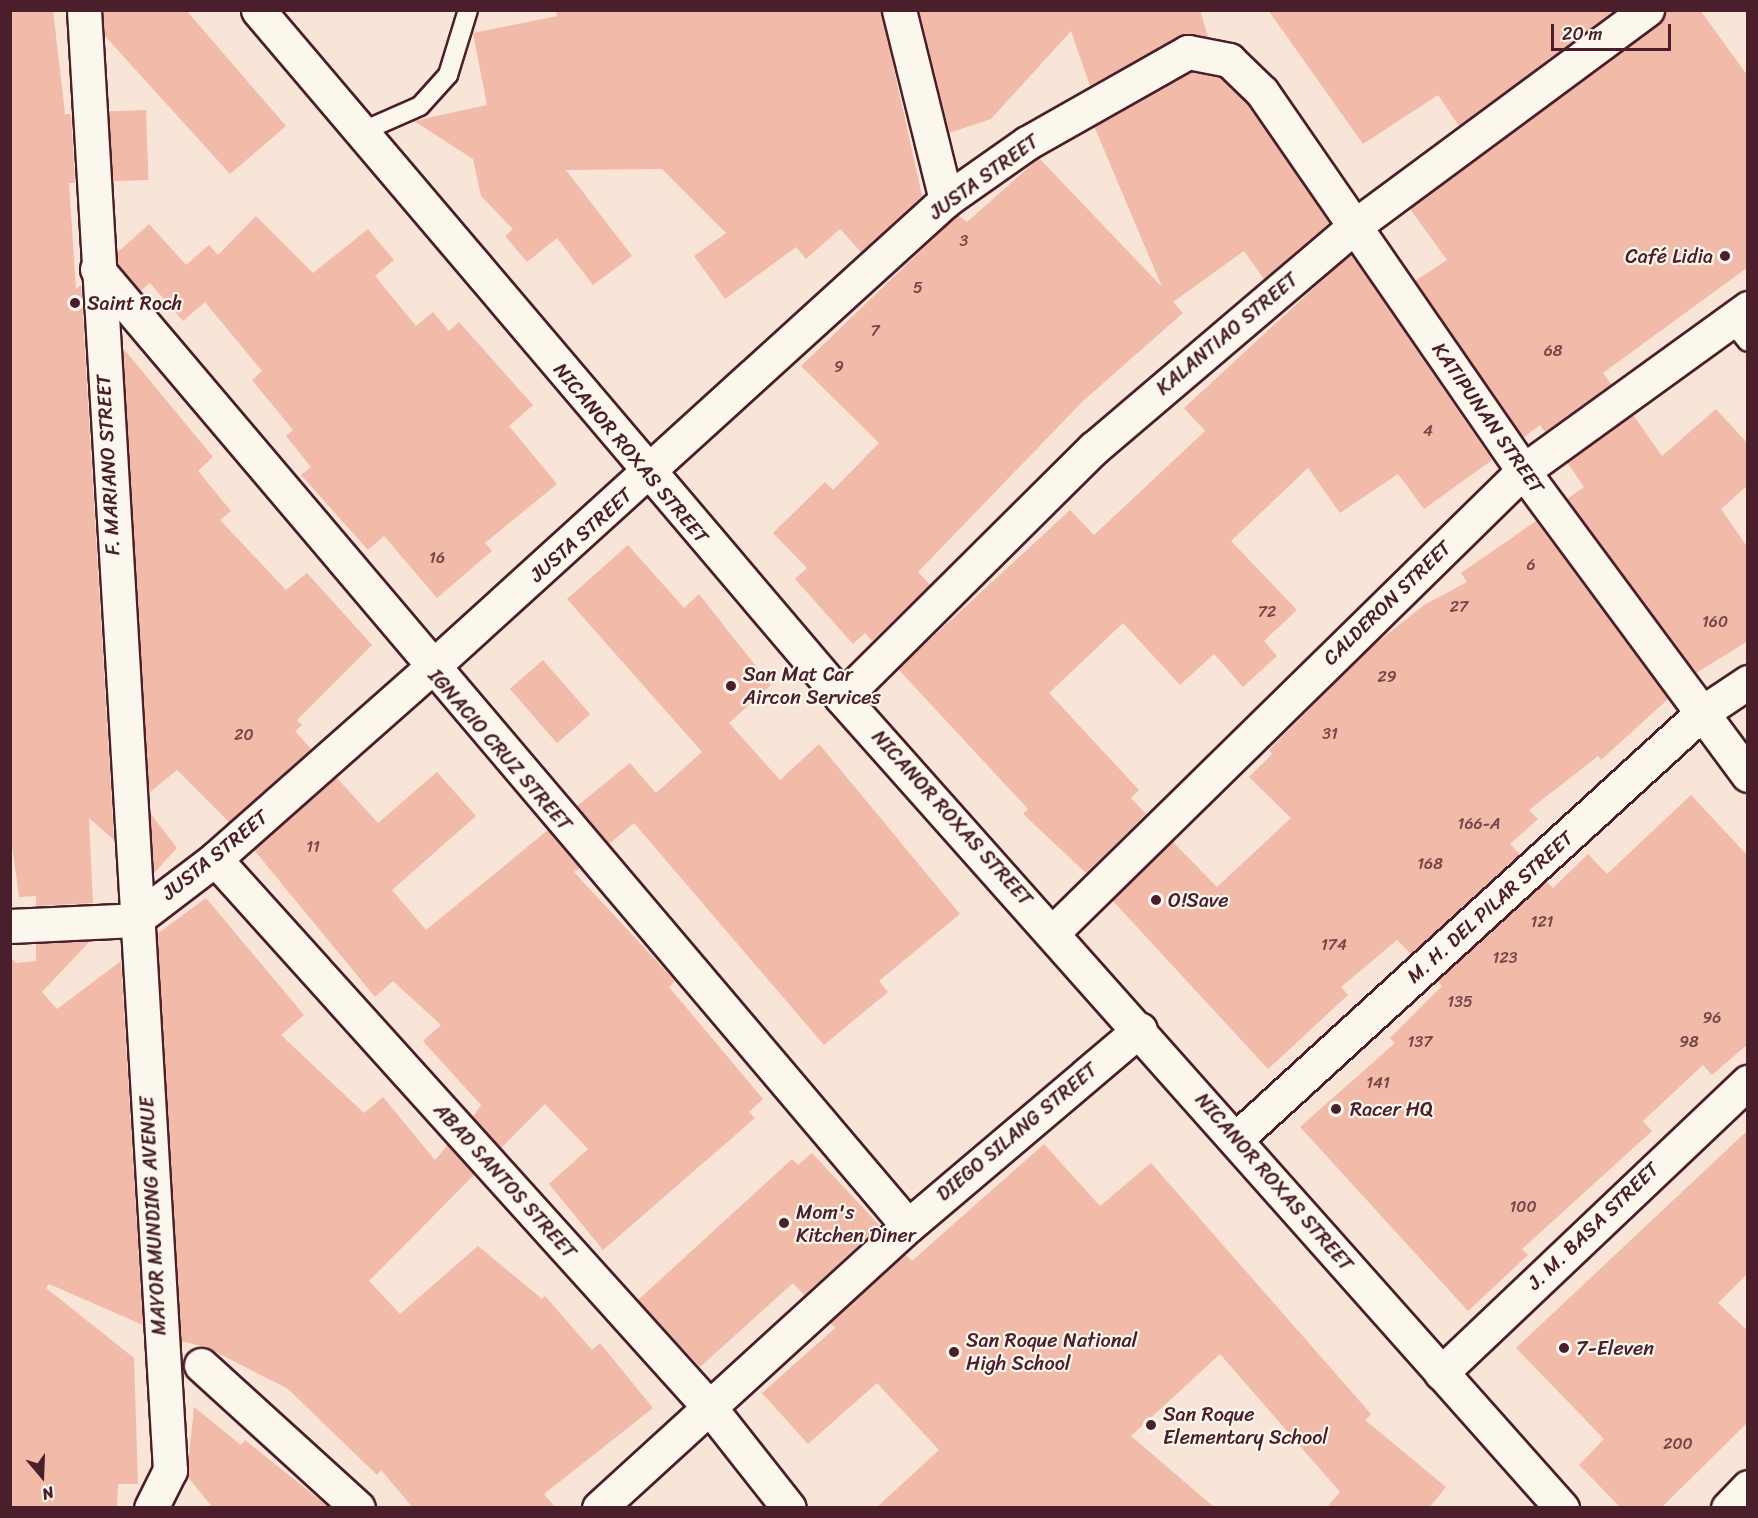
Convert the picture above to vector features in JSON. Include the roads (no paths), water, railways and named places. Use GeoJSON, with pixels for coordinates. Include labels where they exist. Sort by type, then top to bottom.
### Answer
{"type":"FeatureCollection","features":[{"type":"Feature","properties":{"kind":"street","name":"F. MARIANO STREET"},"geometry":{"type":"LineString","coordinates":[[84,10],[135,920]]}},
{"type":"Feature","properties":{"kind":"street","name":"NICANOR ROXAS STREET"},"geometry":{"type":"LineString","coordinates":[[258,10],[649,474],[842,698],[1054,931],[1562,1508]]}},
{"type":"Feature","properties":{"kind":"street"},"geometry":{"type":"LineString","coordinates":[[899,10],[946,200]]}},
{"type":"Feature","properties":{"kind":"street","name":"KALANTIAO STREET"},"geometry":{"type":"LineString","coordinates":[[842,698],[1094,448],[1356,225],[1647,10]]}},
{"type":"Feature","properties":{"kind":"street","name":"JUSTA STREET"},"geometry":{"type":"LineString","coordinates":[[135,920],[215,859],[430,669],[649,474],[946,200],[1027,143],[1188,52],[1229,60]]}},
{"type":"Feature","properties":{"kind":"street","name":"KATIPUNAN STREET"},"geometry":{"type":"LineString","coordinates":[[1229,60],[1262,92],[1356,225],[1523,471],[1748,775]]}},
{"type":"Feature","properties":{"kind":"street","name":"IGNACIO CRUZ STREET"},"geometry":{"type":"LineString","coordinates":[[97,269],[430,669],[908,1226]]}},
{"type":"Feature","properties":{"kind":"street","name":"CALDERON STREET"},"geometry":{"type":"LineString","coordinates":[[1054,931],[1523,471],[1742,323]]}},
{"type":"Feature","properties":{"kind":"street","name":"M. H. DEL PILAR STREET"},"geometry":{"type":"LineString","coordinates":[[1237,1138],[1703,712],[1748,682]]}},
{"type":"Feature","properties":{"kind":"street","name":"ABAD SANTOS STREET"},"geometry":{"type":"LineString","coordinates":[[215,859],[710,1408],[789,1508]]}},
{"type":"Feature","properties":{"kind":"street"},"geometry":{"type":"LineString","coordinates":[[10,926],[135,920]]}},
{"type":"Feature","properties":{"kind":"street","name":"MAYOR MUNDING AVENUE"},"geometry":{"type":"LineString","coordinates":[[135,920],[170,1470],[151,1508]]}},
{"type":"Feature","properties":{"kind":"street","name":"DIEGO SILANG STREET"},"geometry":{"type":"LineString","coordinates":[[599,1508],[908,1226],[1140,1029]]}},
{"type":"Feature","properties":{"kind":"street","name":"J. M. BASA STREET"},"geometry":{"type":"LineString","coordinates":[[1441,1373],[1748,1082]]}},
{"type":"Feature","properties":{"kind":"street"},"geometry":{"type":"LineString","coordinates":[[201,1365],[358,1508]]}},
{"type":"Feature","properties":{"kind":"street"},"geometry":{"type":"LineString","coordinates":[[1728,1508],[1748,1487]]}},
{"type":"Feature","properties":{"kind":"lane"},"geometry":{"type":"LineString","coordinates":[[361,132],[420,106],[448,75],[468,10]]}},
{"type":"Feature","properties":{"kind":"place","name":"Café Lidia"},"geometry":{"type":"Point","coordinates":[1725,256]}},
{"type":"Feature","properties":{"kind":"place","name":"Saint Roch"},"geometry":{"type":"Point","coordinates":[75,303]}},
{"type":"Feature","properties":{"kind":"place","name":"San Mat Car Aircon Services"},"geometry":{"type":"Point","coordinates":[731,686]}},
{"type":"Feature","properties":{"kind":"place","name":"O!Save"},"geometry":{"type":"Point","coordinates":[1156,900]}},
{"type":"Feature","properties":{"kind":"place","name":"Racer HQ"},"geometry":{"type":"Point","coordinates":[1336,1109]}},
{"type":"Feature","properties":{"kind":"place","name":"Mom's Kitchen Diner"},"geometry":{"type":"Point","coordinates":[784,1223]}},
{"type":"Feature","properties":{"kind":"place","name":"7-Eleven"},"geometry":{"type":"Point","coordinates":[1564,1348]}},
{"type":"Feature","properties":{"kind":"place","name":"San Roque National High School"},"geometry":{"type":"Point","coordinates":[954,1352]}},
{"type":"Feature","properties":{"kind":"place","name":"San Roque Elementary School"},"geometry":{"type":"Point","coordinates":[1151,1425]}}]}
